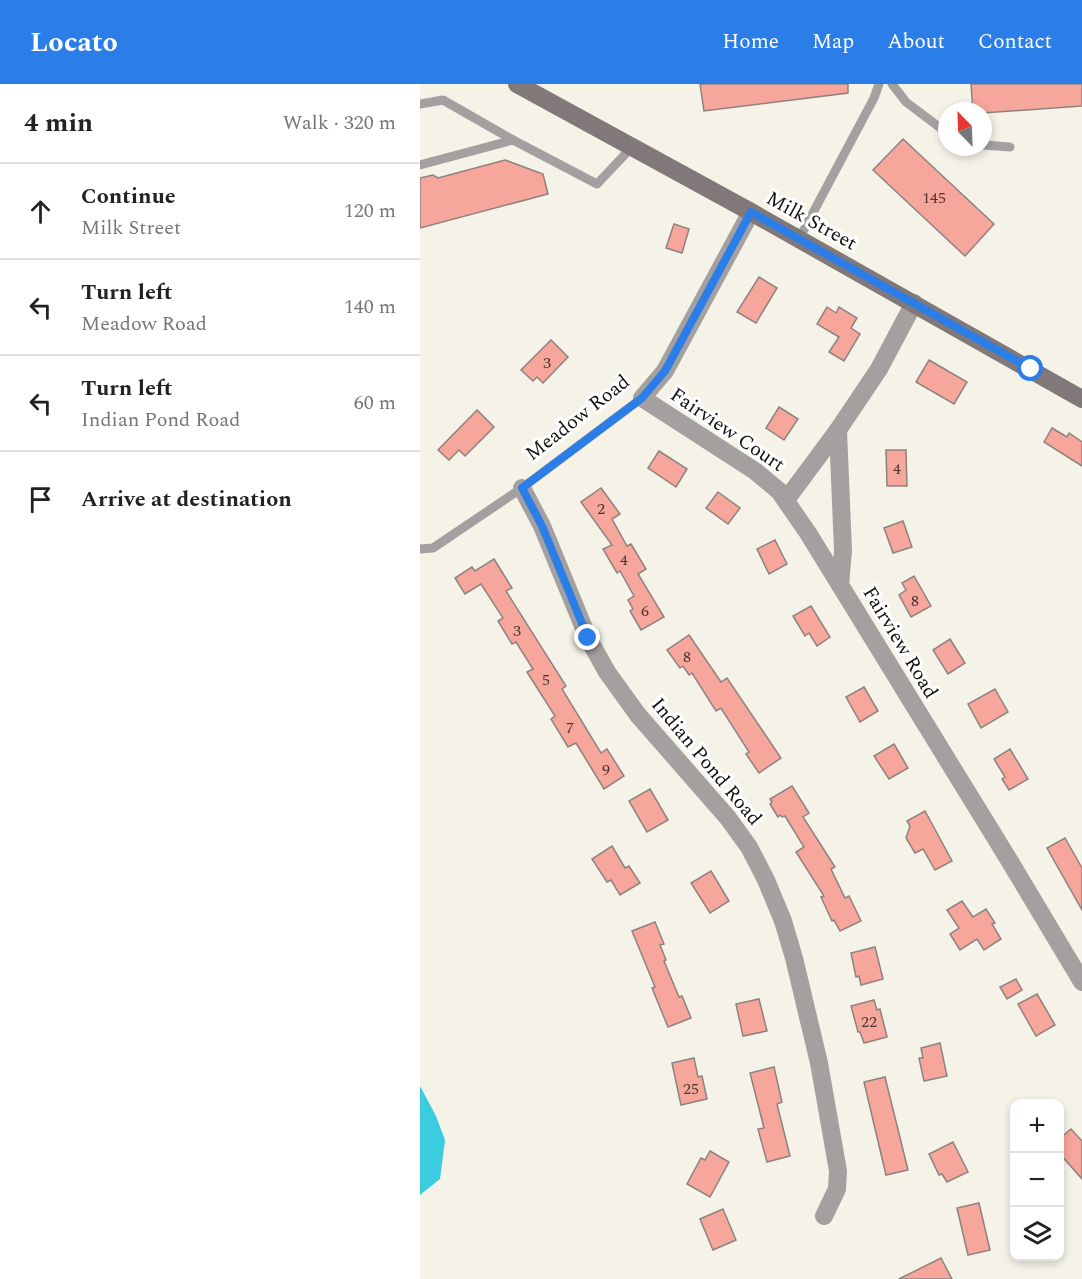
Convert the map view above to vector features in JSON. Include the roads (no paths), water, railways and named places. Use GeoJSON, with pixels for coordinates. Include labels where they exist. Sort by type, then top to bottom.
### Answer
{"type":"FeatureCollection","features":[{"type":"Feature","properties":{"kind":"main road","name":"Milk Street"},"geometry":{"type":"LineString","coordinates":[[517,84],[751,212],[1082,399]]}},
{"type":"Feature","properties":{"kind":"street","name":"Meadow Road"},"geometry":{"type":"LineString","coordinates":[[642,398],[665,371],[751,212]]}},
{"type":"Feature","properties":{"kind":"street"},"geometry":{"type":"LineString","coordinates":[[838,430],[879,369],[914,303]]}},
{"type":"Feature","properties":{"kind":"street","name":"Fairview Court"},"geometry":{"type":"LineString","coordinates":[[642,398],[755,471],[778,491],[840,585]]}},
{"type":"Feature","properties":{"kind":"street","name":"Fairview Court"},"geometry":{"type":"LineString","coordinates":[[786,500],[838,430]]}},
{"type":"Feature","properties":{"kind":"street","name":"Fairview Road"},"geometry":{"type":"LineString","coordinates":[[838,430],[843,551],[840,585],[1082,982]]}},
{"type":"Feature","properties":{"kind":"street","name":"Indian Pond Road"},"geometry":{"type":"LineString","coordinates":[[522,488],[542,526],[588,638],[607,672],[638,715],[728,818],[749,847],[766,880],[783,921],[797,970],[819,1063],[838,1171],[837,1189],[824,1216]]}},
{"type":"Feature","properties":{"kind":"lane"},"geometry":{"type":"LineString","coordinates":[[799,239],[874,98],[879,84]]}},
{"type":"Feature","properties":{"kind":"lane"},"geometry":{"type":"LineString","coordinates":[[892,84],[906,102],[938,126]]}},
{"type":"Feature","properties":{"kind":"lane"},"geometry":{"type":"LineString","coordinates":[[420,104],[443,100],[597,184],[632,147]]}},
{"type":"Feature","properties":{"kind":"lane"},"geometry":{"type":"LineString","coordinates":[[420,165],[513,140]]}},
{"type":"Feature","properties":{"kind":"lane"},"geometry":{"type":"LineString","coordinates":[[992,146],[1010,147]]}},
{"type":"Feature","properties":{"kind":"lane","name":"Meadow Road"},"geometry":{"type":"LineString","coordinates":[[420,549],[433,548],[522,488],[642,398]]}},
{"type":"Feature","properties":{"kind":"water"},"geometry":{"type":"Polygon","coordinates":[[[420,1086],[436,1116],[445,1140],[440,1179],[420,1195],[420,1086]]]}}]}
